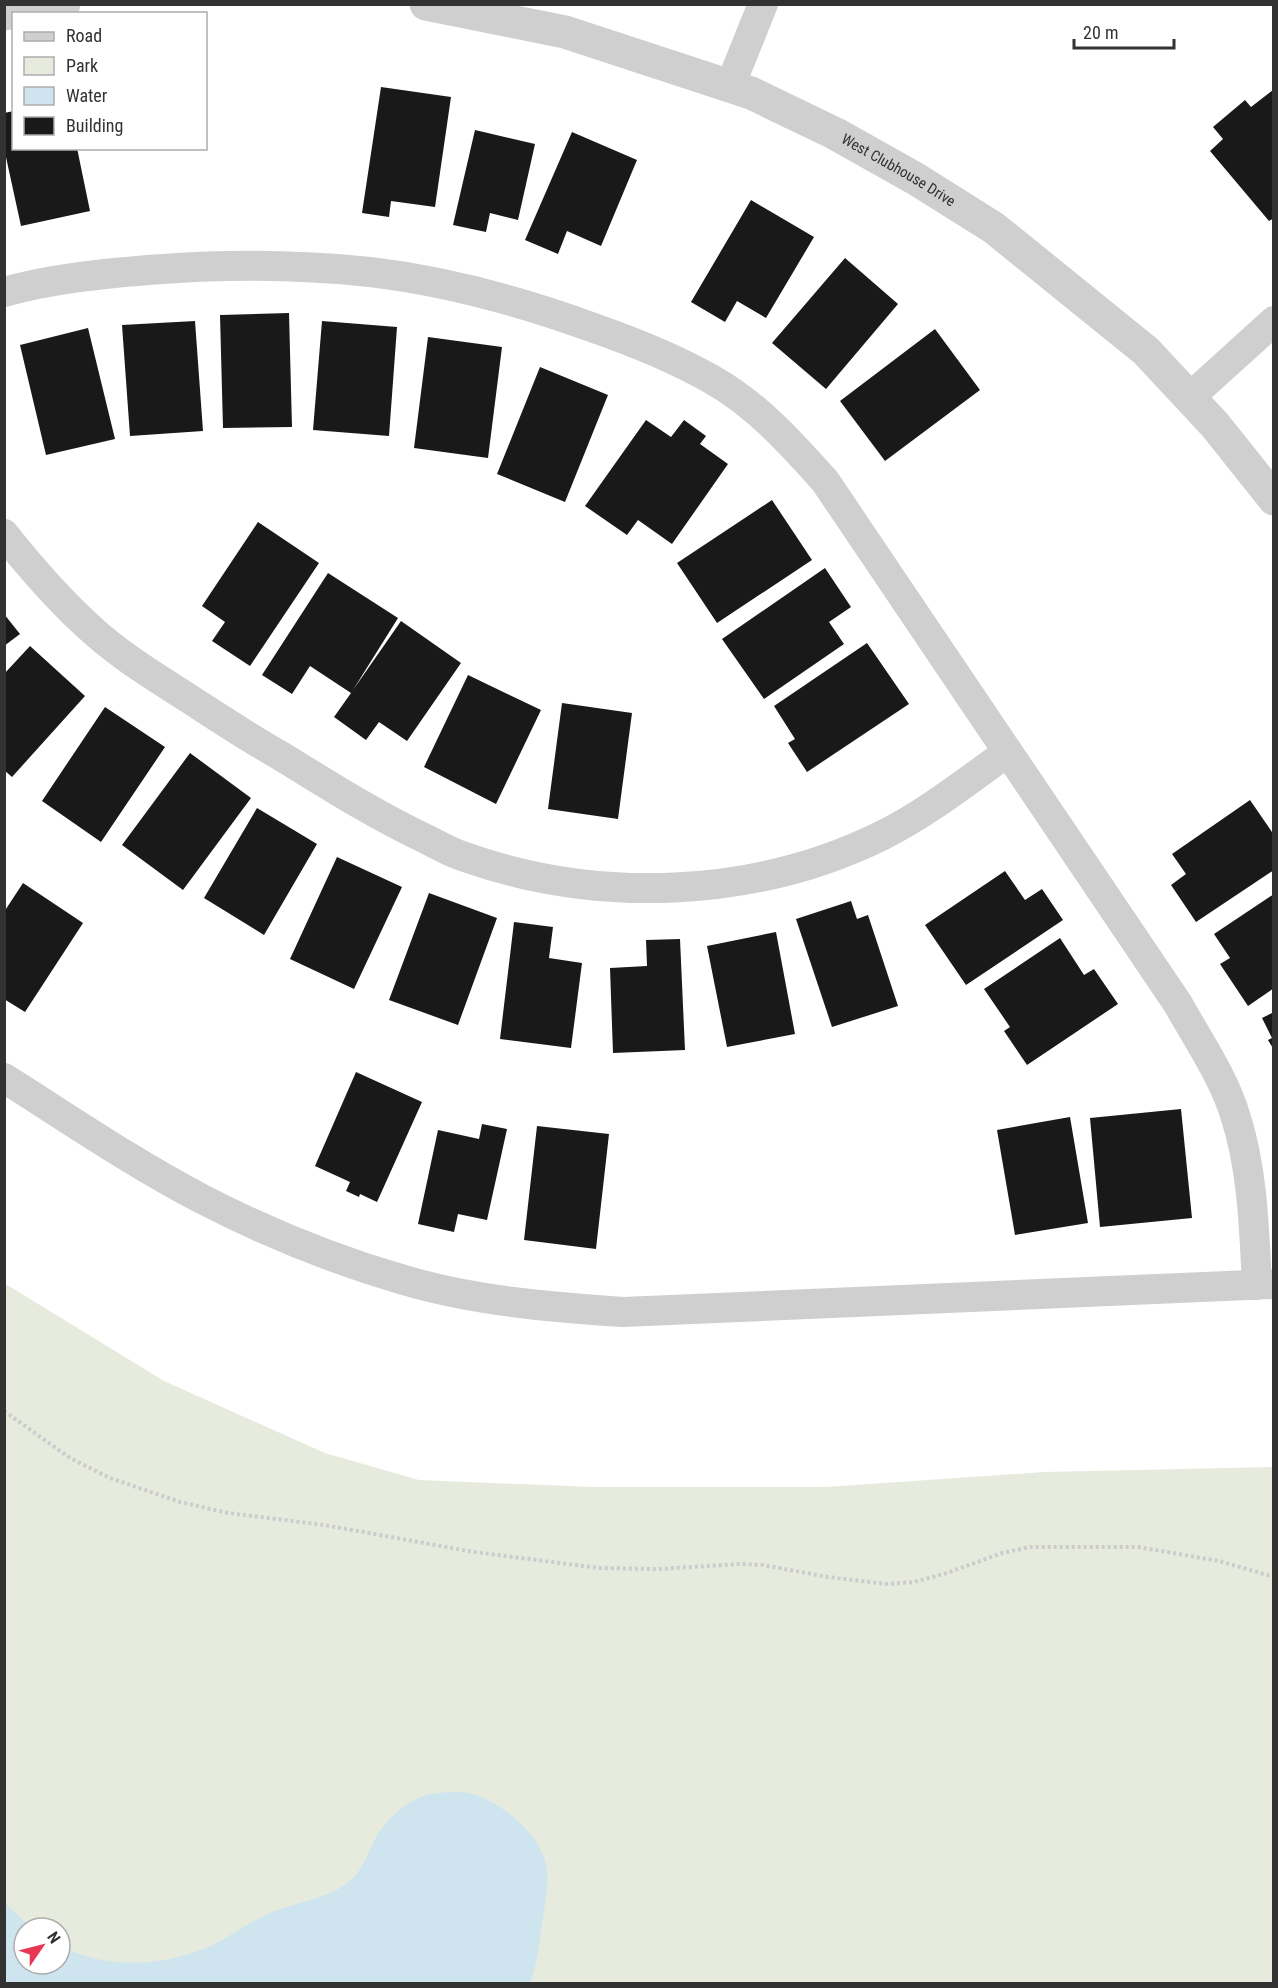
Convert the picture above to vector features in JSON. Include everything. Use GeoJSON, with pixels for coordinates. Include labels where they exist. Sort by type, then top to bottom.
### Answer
{"type":"FeatureCollection","features":[{"type":"Feature","properties":{"kind":"street"},"geometry":{"type":"LineString","coordinates":[[16,12],[64,4]]}},
{"type":"Feature","properties":{"kind":"street","name":"West Clubhouse Drive"},"geometry":{"type":"LineString","coordinates":[[426,4],[566,32],[751,93],[836,134],[916,179],[994,228],[1146,351],[1215,425],[1274,499]]}},
{"type":"Feature","properties":{"kind":"street"},"geometry":{"type":"LineString","coordinates":[[730,86],[763,4]]}},
{"type":"Feature","properties":{"kind":"street"},"geometry":{"type":"LineString","coordinates":[[4,292],[105,273],[200,266],[281,267],[371,272],[467,289],[556,314],[633,341],[711,379],[751,406],[788,440],[825,481],[1178,1004],[1215,1069],[1236,1116],[1247,1161],[1265,1285],[623,1312],[545,1307],[472,1296],[405,1281],[336,1259],[264,1230],[200,1198],[118,1150],[4,1078]]}},
{"type":"Feature","properties":{"kind":"street"},"geometry":{"type":"LineString","coordinates":[[1190,398],[1274,321]]}},
{"type":"Feature","properties":{"kind":"street"},"geometry":{"type":"LineString","coordinates":[[4,534],[40,579],[91,629],[144,670],[265,747],[393,824],[460,856],[519,874],[581,885],[651,889],[723,883],[781,873],[834,856],[884,834],[937,802],[1008,752]]}},
{"type":"Feature","properties":{"kind":"path"},"geometry":{"type":"LineString","coordinates":[[4,1411],[70,1458],[110,1478],[180,1502],[228,1513],[324,1525],[474,1552],[599,1568],[659,1569],[740,1564],[764,1565],[839,1579],[887,1584],[914,1582],[1002,1553],[1030,1547],[1138,1547],[1219,1561],[1274,1577]]}},
{"type":"Feature","properties":{"kind":"green space"},"geometry":{"type":"Polygon","coordinates":[[[4,1283],[164,1381],[325,1453],[419,1480],[592,1487],[826,1487],[1044,1472],[1273,1467],[1273,1983],[5,1983],[4,1283]]]}},
{"type":"Feature","properties":{"kind":"water"},"geometry":{"type":"Polygon","coordinates":[[[468,1793],[492,1802],[505,1810],[527,1830],[542,1853],[547,1872],[547,1888],[538,1954],[530,1983],[5,1983],[5,1900],[18,1916],[12,1916],[12,1976],[72,1976],[72,1951],[114,1962],[133,1963],[170,1959],[206,1948],[268,1914],[317,1898],[345,1885],[364,1863],[378,1834],[387,1822],[399,1810],[420,1797],[430,1794],[468,1793]]]}},
{"type":"Feature","properties":{"kind":"building"},"geometry":{"type":"Polygon","coordinates":[[[381,87],[451,97],[435,207],[391,201],[389,217],[362,213],[381,87]]]}},
{"type":"Feature","properties":{"kind":"building"},"geometry":{"type":"Polygon","coordinates":[[[1273,90],[1274,218],[1269,221],[1210,151],[1223,139],[1213,127],[1245,100],[1251,107],[1273,90]]]}},
{"type":"Feature","properties":{"kind":"building"},"geometry":{"type":"Polygon","coordinates":[[[12,111],[12,150],[77,150],[90,211],[21,226],[4,148],[4,113],[12,111]]]}},
{"type":"Feature","properties":{"kind":"building"},"geometry":{"type":"Polygon","coordinates":[[[475,130],[535,144],[518,220],[490,213],[486,232],[453,225],[475,130]]]}},
{"type":"Feature","properties":{"kind":"building"},"geometry":{"type":"Polygon","coordinates":[[[572,132],[637,160],[601,246],[567,231],[558,254],[525,240],[572,132]]]}},
{"type":"Feature","properties":{"kind":"building"},"geometry":{"type":"Polygon","coordinates":[[[751,200],[814,237],[766,318],[737,301],[725,322],[691,302],[751,200]]]}},
{"type":"Feature","properties":{"kind":"building"},"geometry":{"type":"Polygon","coordinates":[[[845,258],[898,304],[826,389],[772,343],[845,258]]]}},
{"type":"Feature","properties":{"kind":"building"},"geometry":{"type":"Polygon","coordinates":[[[289,313],[292,427],[223,428],[220,315],[289,313]]]}},
{"type":"Feature","properties":{"kind":"building"},"geometry":{"type":"Polygon","coordinates":[[[195,321],[203,431],[130,436],[122,325],[195,321]]]}},
{"type":"Feature","properties":{"kind":"building"},"geometry":{"type":"Polygon","coordinates":[[[322,321],[397,327],[389,436],[313,430],[322,321]]]}},
{"type":"Feature","properties":{"kind":"building"},"geometry":{"type":"Polygon","coordinates":[[[88,328],[115,439],[46,455],[20,345],[88,328]]]}},
{"type":"Feature","properties":{"kind":"building"},"geometry":{"type":"Polygon","coordinates":[[[935,329],[980,390],[885,461],[840,401],[935,329]]]}},
{"type":"Feature","properties":{"kind":"building"},"geometry":{"type":"Polygon","coordinates":[[[428,337],[502,347],[488,458],[414,448],[428,337]]]}},
{"type":"Feature","properties":{"kind":"building"},"geometry":{"type":"Polygon","coordinates":[[[540,367],[608,395],[565,502],[497,474],[540,367]]]}},
{"type":"Feature","properties":{"kind":"building"},"geometry":{"type":"Polygon","coordinates":[[[646,420],[671,437],[684,420],[706,436],[700,444],[728,464],[672,544],[638,520],[627,535],[585,506],[646,420]]]}},
{"type":"Feature","properties":{"kind":"building"},"geometry":{"type":"Polygon","coordinates":[[[772,500],[812,560],[717,623],[677,563],[772,500]]]}},
{"type":"Feature","properties":{"kind":"building"},"geometry":{"type":"Polygon","coordinates":[[[258,522],[319,563],[250,666],[212,641],[225,622],[202,606],[258,522]]]}},
{"type":"Feature","properties":{"kind":"building"},"geometry":{"type":"Polygon","coordinates":[[[825,568],[851,607],[829,622],[844,644],[764,699],[722,639],[825,568]]]}},
{"type":"Feature","properties":{"kind":"building"},"geometry":{"type":"Polygon","coordinates":[[[328,573],[398,618],[353,690],[401,621],[461,663],[407,741],[379,722],[366,740],[334,717],[351,693],[310,666],[292,694],[262,675],[328,573]]]}},
{"type":"Feature","properties":{"kind":"building"},"geometry":{"type":"Polygon","coordinates":[[[4,614],[20,634],[4,646],[4,614]]]}},
{"type":"Feature","properties":{"kind":"building"},"geometry":{"type":"Polygon","coordinates":[[[867,643],[909,704],[807,772],[788,743],[795,739],[774,706],[867,643]]]}},
{"type":"Feature","properties":{"kind":"building"},"geometry":{"type":"Polygon","coordinates":[[[30,646],[85,696],[12,777],[4,770],[4,674],[30,646]]]}},
{"type":"Feature","properties":{"kind":"building"},"geometry":{"type":"Polygon","coordinates":[[[468,675],[541,710],[496,804],[424,767],[468,675]]]}},
{"type":"Feature","properties":{"kind":"building"},"geometry":{"type":"Polygon","coordinates":[[[562,703],[632,713],[618,819],[548,809],[562,703]]]}},
{"type":"Feature","properties":{"kind":"building"},"geometry":{"type":"Polygon","coordinates":[[[105,707],[165,747],[101,842],[42,801],[105,707]]]}},
{"type":"Feature","properties":{"kind":"building"},"geometry":{"type":"Polygon","coordinates":[[[190,753],[251,798],[183,890],[122,845],[190,753]]]}},
{"type":"Feature","properties":{"kind":"building"},"geometry":{"type":"Polygon","coordinates":[[[1250,800],[1274,835],[1274,870],[1196,922],[1171,885],[1186,874],[1172,854],[1250,800]]]}},
{"type":"Feature","properties":{"kind":"building"},"geometry":{"type":"Polygon","coordinates":[[[257,808],[317,844],[264,935],[204,898],[257,808]]]}},
{"type":"Feature","properties":{"kind":"building"},"geometry":{"type":"Polygon","coordinates":[[[337,857],[402,887],[354,989],[290,959],[337,857]]]}},
{"type":"Feature","properties":{"kind":"building"},"geometry":{"type":"Polygon","coordinates":[[[1005,871],[1025,900],[1042,889],[1063,920],[966,985],[925,925],[1005,871]]]}},
{"type":"Feature","properties":{"kind":"building"},"geometry":{"type":"Polygon","coordinates":[[[23,883],[83,923],[25,1012],[4,999],[4,912],[23,883]]]}},
{"type":"Feature","properties":{"kind":"building"},"geometry":{"type":"Polygon","coordinates":[[[429,893],[497,918],[458,1025],[389,1000],[429,893]]]}},
{"type":"Feature","properties":{"kind":"building"},"geometry":{"type":"Polygon","coordinates":[[[1274,894],[1274,988],[1248,1006],[1220,964],[1230,958],[1214,934],[1274,894]]]}},
{"type":"Feature","properties":{"kind":"building"},"geometry":{"type":"Polygon","coordinates":[[[851,901],[857,919],[868,915],[898,1006],[832,1027],[796,919],[851,901]]]}},
{"type":"Feature","properties":{"kind":"building"},"geometry":{"type":"Polygon","coordinates":[[[514,922],[553,927],[549,958],[582,963],[571,1048],[500,1039],[514,922]]]}},
{"type":"Feature","properties":{"kind":"building"},"geometry":{"type":"Polygon","coordinates":[[[776,932],[795,1034],[727,1047],[707,946],[776,932]]]}},
{"type":"Feature","properties":{"kind":"building"},"geometry":{"type":"Polygon","coordinates":[[[1060,938],[1084,975],[1094,969],[1118,1004],[1027,1065],[1004,1031],[1010,1027],[984,989],[1060,938]]]}},
{"type":"Feature","properties":{"kind":"building"},"geometry":{"type":"Polygon","coordinates":[[[680,939],[685,1050],[613,1053],[610,968],[647,966],[646,940],[680,939]]]}},
{"type":"Feature","properties":{"kind":"building"},"geometry":{"type":"Polygon","coordinates":[[[1274,1012],[1274,1050],[1268,1040],[1272,1038],[1262,1018],[1274,1012]]]}},
{"type":"Feature","properties":{"kind":"building"},"geometry":{"type":"Polygon","coordinates":[[[356,1072],[422,1102],[377,1202],[360,1194],[359,1197],[346,1191],[350,1182],[315,1166],[356,1072]]]}},
{"type":"Feature","properties":{"kind":"building"},"geometry":{"type":"Polygon","coordinates":[[[1181,1109],[1192,1218],[1100,1227],[1090,1118],[1181,1109]]]}},
{"type":"Feature","properties":{"kind":"building"},"geometry":{"type":"Polygon","coordinates":[[[1070,1117],[1088,1223],[1015,1235],[997,1130],[1070,1117]]]}},
{"type":"Feature","properties":{"kind":"building"},"geometry":{"type":"Polygon","coordinates":[[[482,1124],[507,1129],[487,1220],[458,1214],[454,1232],[418,1224],[438,1130],[479,1139],[482,1124]]]}},
{"type":"Feature","properties":{"kind":"building"},"geometry":{"type":"Polygon","coordinates":[[[537,1126],[609,1134],[596,1249],[524,1240],[537,1126]]]}}]}
